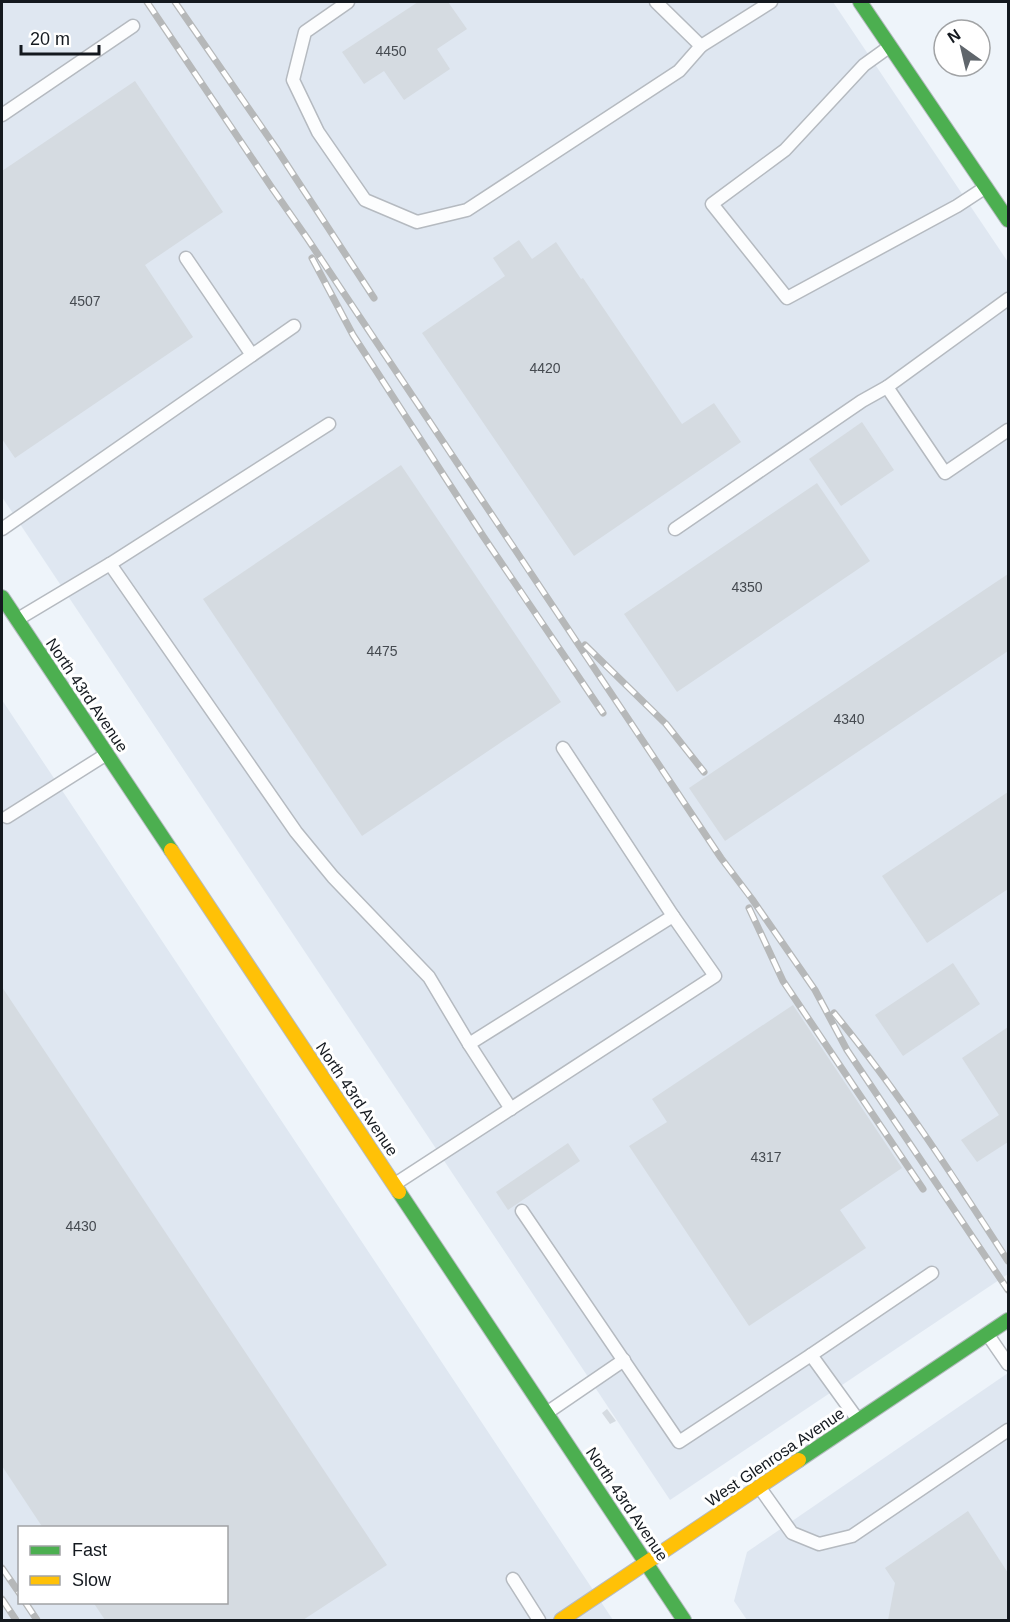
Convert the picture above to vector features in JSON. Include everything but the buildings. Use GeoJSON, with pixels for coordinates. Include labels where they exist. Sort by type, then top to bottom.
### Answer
{"type":"FeatureCollection","features":[{"type":"Feature","properties":{"kind":"main road"},"geometry":{"type":"LineString","coordinates":[[860,2],[1008,220]]}},
{"type":"Feature","properties":{"kind":"main road","name":"North 43rd Avenue"},"geometry":{"type":"LineString","coordinates":[[2,597],[684,1620]]}},
{"type":"Feature","properties":{"kind":"main road","name":"West Glenrosa Avenue"},"geometry":{"type":"LineString","coordinates":[[561,1620],[1008,1320]]}},
{"type":"Feature","properties":{"kind":"lane"},"geometry":{"type":"LineString","coordinates":[[348,2],[305,32],[292,80],[318,132],[365,200],[417,222],[467,210],[679,71],[701,46],[771,2]]}},
{"type":"Feature","properties":{"kind":"lane"},"geometry":{"type":"LineString","coordinates":[[656,2],[701,46]]}},
{"type":"Feature","properties":{"kind":"lane"},"geometry":{"type":"LineString","coordinates":[[2,115],[134,26]]}},
{"type":"Feature","properties":{"kind":"lane"},"geometry":{"type":"LineString","coordinates":[[890,46],[864,65],[785,150],[712,204],[787,298],[957,206],[986,187]]}},
{"type":"Feature","properties":{"kind":"lane"},"geometry":{"type":"LineString","coordinates":[[186,258],[252,355]]}},
{"type":"Feature","properties":{"kind":"lane"},"geometry":{"type":"LineString","coordinates":[[675,529],[862,401],[888,387],[1008,299]]}},
{"type":"Feature","properties":{"kind":"lane"},"geometry":{"type":"LineString","coordinates":[[2,529],[294,326]]}},
{"type":"Feature","properties":{"kind":"lane"},"geometry":{"type":"LineString","coordinates":[[888,387],[945,473],[1008,430]]}},
{"type":"Feature","properties":{"kind":"lane"},"geometry":{"type":"LineString","coordinates":[[17,620],[110,564],[329,424]]}},
{"type":"Feature","properties":{"kind":"lane"},"geometry":{"type":"LineString","coordinates":[[110,564],[296,832],[333,877],[429,977],[511,1109]]}},
{"type":"Feature","properties":{"kind":"lane"},"geometry":{"type":"LineString","coordinates":[[394,1185],[715,976],[563,748]]}},
{"type":"Feature","properties":{"kind":"lane"},"geometry":{"type":"LineString","coordinates":[[7,817],[107,754]]}},
{"type":"Feature","properties":{"kind":"lane"},"geometry":{"type":"LineString","coordinates":[[469,1044],[673,916]]}},
{"type":"Feature","properties":{"kind":"lane"},"geometry":{"type":"LineString","coordinates":[[522,1211],[679,1442],[932,1273]]}},
{"type":"Feature","properties":{"kind":"lane"},"geometry":{"type":"LineString","coordinates":[[987,1334],[1008,1364]]}},
{"type":"Feature","properties":{"kind":"lane"},"geometry":{"type":"LineString","coordinates":[[810,1355],[858,1421]]}},
{"type":"Feature","properties":{"kind":"lane"},"geometry":{"type":"LineString","coordinates":[[546,1412],[624,1360]]}},
{"type":"Feature","properties":{"kind":"lane"},"geometry":{"type":"LineString","coordinates":[[759,1487],[792,1533],[819,1544],[841,1539],[852,1536],[1008,1430]]}},
{"type":"Feature","properties":{"kind":"lane"},"geometry":{"type":"LineString","coordinates":[[513,1580],[539,1620]]}},
{"type":"Feature","properties":{"kind":"shaded area"},"geometry":{"type":"Polygon","coordinates":[[[2,2],[833,2],[1008,262],[1008,1274],[670,1500],[2,497],[2,2]]]}},
{"type":"Feature","properties":{"kind":"shaded area"},"geometry":{"type":"Polygon","coordinates":[[[2,700],[613,1620],[2,1620],[2,700]]]}},
{"type":"Feature","properties":{"kind":"shaded area"},"geometry":{"type":"Polygon","coordinates":[[[1008,1373],[1008,1620],[747,1620],[734,1601],[747,1552],[1008,1373]]]}},
{"type":"Feature","properties":{"kind":"railway"},"geometry":{"type":"LineString","coordinates":[[147,2],[721,858],[815,990],[847,1050],[1008,1290]]}},
{"type":"Feature","properties":{"kind":"railway"},"geometry":{"type":"LineString","coordinates":[[175,2],[276,148],[374,298]]}},
{"type":"Feature","properties":{"kind":"railway"},"geometry":{"type":"LineString","coordinates":[[312,258],[353,335],[483,536],[603,713]]}},
{"type":"Feature","properties":{"kind":"railway"},"geometry":{"type":"LineString","coordinates":[[585,645],[666,724],[704,772]]}},
{"type":"Feature","properties":{"kind":"railway"},"geometry":{"type":"LineString","coordinates":[[749,908],[783,981],[923,1189]]}},
{"type":"Feature","properties":{"kind":"railway"},"geometry":{"type":"LineString","coordinates":[[834,1013],[903,1103],[1008,1261]]}},
{"type":"Feature","properties":{"kind":"railway"},"geometry":{"type":"LineString","coordinates":[[2,1568],[18,1591]]}},
{"type":"Feature","properties":{"kind":"railway"},"geometry":{"type":"LineString","coordinates":[[2,1599],[16,1620]]}},
{"type":"Feature","properties":{"kind":"railway"},"geometry":{"type":"LineString","coordinates":[[26,1604],[37,1620]]}},
{"type":"Feature","properties":{"kind":"traffic: fast"},"geometry":{"type":"LineString","coordinates":[[860,2],[1008,220]]}},
{"type":"Feature","properties":{"kind":"traffic: fast"},"geometry":{"type":"LineString","coordinates":[[2,597],[171,850]]}},
{"type":"Feature","properties":{"kind":"traffic: fast"},"geometry":{"type":"LineString","coordinates":[[399,1192],[684,1620]]}},
{"type":"Feature","properties":{"kind":"traffic: fast"},"geometry":{"type":"LineString","coordinates":[[799,1460],[1008,1320]]}},
{"type":"Feature","properties":{"kind":"traffic: slow"},"geometry":{"type":"LineString","coordinates":[[171,850],[399,1192]]}},
{"type":"Feature","properties":{"kind":"traffic: slow"},"geometry":{"type":"LineString","coordinates":[[561,1620],[799,1460]]}}]}
